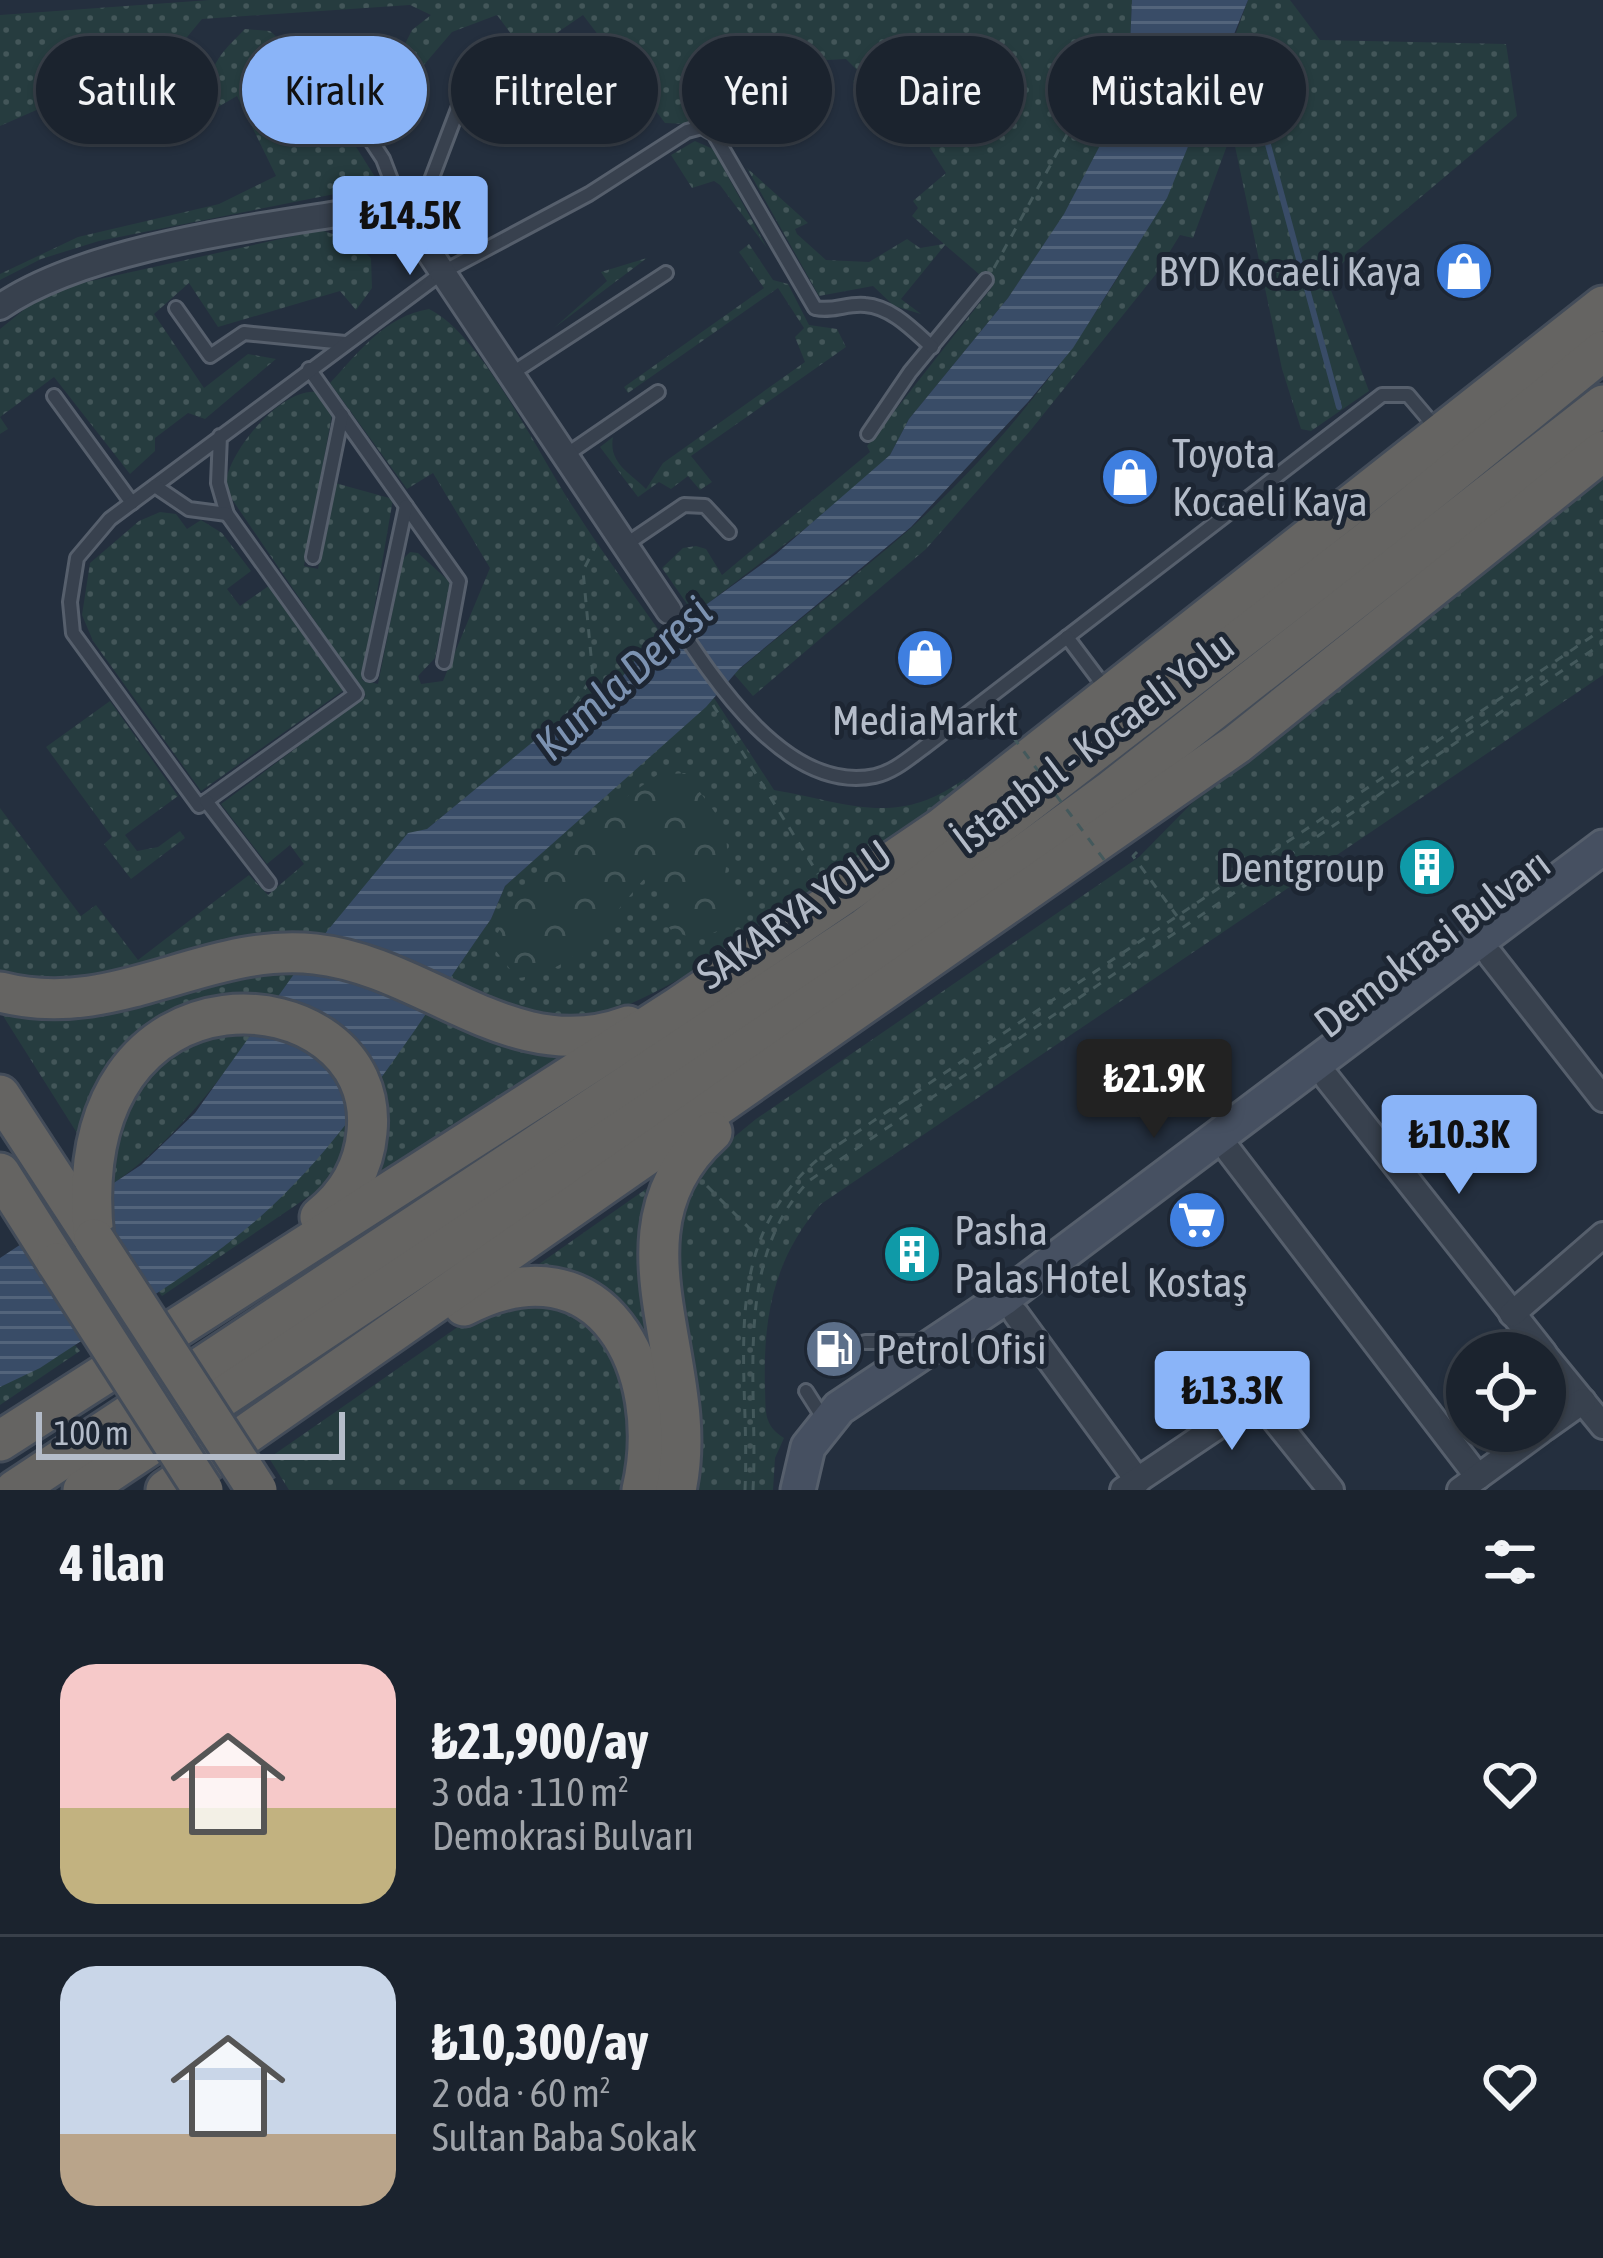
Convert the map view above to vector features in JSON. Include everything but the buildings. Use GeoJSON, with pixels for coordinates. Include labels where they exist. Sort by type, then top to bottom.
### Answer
{"type":"FeatureCollection","features":[{"type":"Feature","properties":{"kind":"highway"},"geometry":{"type":"LineString","coordinates":[[6,1435],[678,1007],[922,842],[1603,306]]}},
{"type":"Feature","properties":{"kind":"highway","name":"SAKARYA YOLU"},"geometry":{"type":"LineString","coordinates":[[14,1490],[866,928],[1386,527],[1595,357]]}},
{"type":"Feature","properties":{"kind":"highway","name":"İstanbul - Kocaeli Yolu"},"geometry":{"type":"LineString","coordinates":[[83,1490],[890,952],[1109,792],[1437,539],[1603,404]]}},
{"type":"Feature","properties":{"kind":"highway"},"geometry":{"type":"LineString","coordinates":[[166,1490],[796,1056],[1237,744],[1603,451]]}},
{"type":"Feature","properties":{"kind":"highway"},"geometry":{"type":"LineString","coordinates":[[1112,696],[1386,527]]}},
{"type":"Feature","properties":{"kind":"highway"},"geometry":{"type":"LineString","coordinates":[[1030,892],[1236,720],[1437,539]]}},
{"type":"Feature","properties":{"kind":"highway"},"geometry":{"type":"LineString","coordinates":[[0,992],[32,1000],[90,999],[243,958],[309,953],[365,963],[519,1033],[548,1038],[613,1031],[678,1007]]}},
{"type":"Feature","properties":{"kind":"highway"},"geometry":{"type":"LineString","coordinates":[[94,1239],[89,1188],[93,1145],[118,1083],[161,1037],[192,1020],[224,1013],[266,1015],[317,1034],[337,1050],[366,1095],[365,1149],[338,1202],[237,1284]]}},
{"type":"Feature","properties":{"kind":"highway"},"geometry":{"type":"LineString","coordinates":[[676,1490],[683,1410],[658,1261],[659,1211],[683,1161],[796,1056]]}},
{"type":"Feature","properties":{"kind":"highway"},"geometry":{"type":"LineString","coordinates":[[0,1095],[257,1490]]}},
{"type":"Feature","properties":{"kind":"highway"},"geometry":{"type":"LineString","coordinates":[[0,1173],[203,1490]]}},
{"type":"Feature","properties":{"kind":"highway"},"geometry":{"type":"LineString","coordinates":[[0,1210],[57,1263]]}},
{"type":"Feature","properties":{"kind":"highway"},"geometry":{"type":"LineString","coordinates":[[358,1360],[504,1288],[555,1288],[593,1303],[631,1344],[643,1376],[651,1423],[642,1490]]}},
{"type":"Feature","properties":{"kind":"main road","name":"Demokrasi Bulvarı"},"geometry":{"type":"LineString","coordinates":[[825,1421],[1004,1298],[1603,847]]}},
{"type":"Feature","properties":{"kind":"main road","name":"Demokrasi Bulvarı"},"geometry":{"type":"LineString","coordinates":[[818,1490],[826,1459],[842,1434],[1016,1314],[1603,870]]}},
{"type":"Feature","properties":{"kind":"main road"},"geometry":{"type":"LineString","coordinates":[[797,1490],[808,1447],[825,1421]]}},
{"type":"Feature","properties":{"kind":"street"},"geometry":{"type":"LineString","coordinates":[[0,307],[86,266],[313,218],[375,213],[411,234],[443,272],[669,611]]}},
{"type":"Feature","properties":{"kind":"street"},"geometry":{"type":"LineString","coordinates":[[1491,956],[1603,1099]]}},
{"type":"Feature","properties":{"kind":"street"},"geometry":{"type":"LineString","coordinates":[[1328,1078],[1526,1332]]}},
{"type":"Feature","properties":{"kind":"street"},"geometry":{"type":"LineString","coordinates":[[1229,1151],[1469,1483],[1512,1452]]}},
{"type":"Feature","properties":{"kind":"street"},"geometry":{"type":"LineString","coordinates":[[1511,1314],[1603,1235]]}},
{"type":"Feature","properties":{"kind":"street"},"geometry":{"type":"LineString","coordinates":[[1016,1314],[1131,1485],[1258,1399],[1331,1490]]}},
{"type":"Feature","properties":{"kind":"street"},"geometry":{"type":"LineString","coordinates":[[1566,1381],[1603,1426]]}},
{"type":"Feature","properties":{"kind":"street"},"geometry":{"type":"LineString","coordinates":[[1566,1413],[1583,1401]]}},
{"type":"Feature","properties":{"kind":"lane"},"geometry":{"type":"LineString","coordinates":[[411,234],[451,128]]}},
{"type":"Feature","properties":{"kind":"lane"},"geometry":{"type":"LineString","coordinates":[[220,436],[218,483],[227,514],[356,694],[199,806],[73,633],[70,619],[77,558],[91,537],[132,503],[220,436],[344,343],[443,272],[589,194],[687,131],[702,128],[714,134],[815,308],[833,312],[861,304],[879,308],[903,320],[932,347]]}},
{"type":"Feature","properties":{"kind":"lane"},"geometry":{"type":"LineString","coordinates":[[373,144],[411,234]]}},
{"type":"Feature","properties":{"kind":"lane"},"geometry":{"type":"LineString","coordinates":[[510,375],[666,273]]}},
{"type":"Feature","properties":{"kind":"lane"},"geometry":{"type":"LineString","coordinates":[[868,434],[986,280]]}},
{"type":"Feature","properties":{"kind":"lane"},"geometry":{"type":"LineString","coordinates":[[176,308],[211,356],[244,333],[344,343]]}},
{"type":"Feature","properties":{"kind":"lane"},"geometry":{"type":"LineString","coordinates":[[309,369],[459,581],[443,662]]}},
{"type":"Feature","properties":{"kind":"lane"},"geometry":{"type":"LineString","coordinates":[[565,456],[658,392]]}},
{"type":"Feature","properties":{"kind":"lane"},"geometry":{"type":"LineString","coordinates":[[669,611],[724,697],[763,735],[831,771],[872,777],[923,748],[1382,395],[1408,395],[1442,435]]}},
{"type":"Feature","properties":{"kind":"lane"},"geometry":{"type":"LineString","coordinates":[[54,396],[132,503]]}},
{"type":"Feature","properties":{"kind":"lane"},"geometry":{"type":"LineString","coordinates":[[313,557],[341,415]]}},
{"type":"Feature","properties":{"kind":"lane"},"geometry":{"type":"LineString","coordinates":[[154,486],[189,509],[227,514]]}},
{"type":"Feature","properties":{"kind":"lane"},"geometry":{"type":"LineString","coordinates":[[621,538],[684,505],[705,506],[729,532]]}},
{"type":"Feature","properties":{"kind":"lane"},"geometry":{"type":"LineString","coordinates":[[370,674],[406,506]]}},
{"type":"Feature","properties":{"kind":"lane"},"geometry":{"type":"LineString","coordinates":[[1067,637],[1112,696]]}},
{"type":"Feature","properties":{"kind":"lane"},"geometry":{"type":"LineString","coordinates":[[206,801],[268,883]]}},
{"type":"Feature","properties":{"kind":"lane"},"geometry":{"type":"LineString","coordinates":[[865,1342],[937,1342]]}},
{"type":"Feature","properties":{"kind":"lane"},"geometry":{"type":"LineString","coordinates":[[806,1391],[825,1421]]}},
{"type":"Feature","properties":{"kind":"path"},"geometry":{"type":"LineString","coordinates":[[986,280],[1062,144]]}},
{"type":"Feature","properties":{"kind":"path"},"geometry":{"type":"LineString","coordinates":[[553,733],[593,677],[583,572],[588,552],[621,538]]}},
{"type":"Feature","properties":{"kind":"path"},"geometry":{"type":"LineString","coordinates":[[745,1490],[746,1330],[758,1236],[778,1198],[823,1155],[1603,629]]}},
{"type":"Feature","properties":{"kind":"path"},"geometry":{"type":"LineString","coordinates":[[753,1490],[761,1268],[781,1215],[810,1180],[1603,644]]}},
{"type":"Feature","properties":{"kind":"path"},"geometry":{"type":"LineString","coordinates":[[724,697],[712,705],[827,889]]}},
{"type":"Feature","properties":{"kind":"path"},"geometry":{"type":"LineString","coordinates":[[1013,737],[1108,865]]}},
{"type":"Feature","properties":{"kind":"path"},"geometry":{"type":"LineString","coordinates":[[1144,847],[1133,856],[1178,916]]}},
{"type":"Feature","properties":{"kind":"path"},"geometry":{"type":"LineString","coordinates":[[703,1182],[758,1236]]}},
{"type":"Feature","properties":{"kind":"green space"},"geometry":{"type":"Polygon","coordinates":[[[210,0],[1132,0],[1130,36],[1048,36],[1048,144],[1101,144],[1064,215],[1008,298],[909,419],[890,455],[850,494],[694,614],[662,568],[683,548],[696,546],[706,549],[722,575],[870,452],[867,446],[993,286],[945,245],[901,299],[921,314],[894,306],[873,286],[819,296],[747,168],[808,223],[795,229],[797,234],[826,260],[869,262],[907,239],[920,248],[944,244],[912,216],[918,208],[913,201],[946,173],[927,144],[1024,144],[1024,36],[856,36],[856,69],[846,59],[832,60],[832,36],[682,36],[682,124],[665,123],[658,114],[658,36],[599,36],[583,15],[552,36],[513,36],[497,15],[452,32],[427,61],[427,36],[409,36],[431,15],[410,5],[202,19],[188,36],[36,36],[36,110],[0,126],[0,15],[210,0]]]}},
{"type":"Feature","properties":{"kind":"green space"},"geometry":{"type":"Polygon","coordinates":[[[1248,0],[1290,0],[1320,40],[1506,44],[1517,116],[1326,277],[1369,391],[1311,431],[1301,429],[1282,369],[1235,144],[1306,144],[1306,36],[1234,36],[1248,0]]]}},
{"type":"Feature","properties":{"kind":"green space"},"geometry":{"type":"Polygon","coordinates":[[[245,29],[270,31],[276,36],[242,36],[242,106],[237,96],[218,107],[218,60],[245,29]]]}},
{"type":"Feature","properties":{"kind":"green space"},"geometry":{"type":"Polygon","coordinates":[[[260,144],[354,144],[380,185],[99,241],[41,259],[0,280],[0,274],[78,237],[219,204],[276,176],[260,144]]]}},
{"type":"Feature","properties":{"kind":"green space"},"geometry":{"type":"Polygon","coordinates":[[[690,144],[713,149],[767,248],[720,185],[714,181],[692,188],[671,155],[690,144]]]}},
{"type":"Feature","properties":{"kind":"green space"},"geometry":{"type":"Polygon","coordinates":[[[1228,144],[1193,238],[1180,235],[1156,274],[1030,431],[926,549],[753,696],[734,674],[911,528],[1021,413],[1113,285],[1188,147],[1228,144]]]}},
{"type":"Feature","properties":{"kind":"green space"},"geometry":{"type":"Polygon","coordinates":[[[321,230],[350,240],[371,258],[372,288],[356,310],[340,291],[218,327],[189,283],[154,314],[204,388],[248,354],[276,359],[205,419],[188,413],[155,438],[155,451],[130,474],[54,377],[0,417],[0,329],[31,304],[77,284],[321,230]]]}},
{"type":"Feature","properties":{"kind":"green space"},"geometry":{"type":"Polygon","coordinates":[[[749,244],[773,280],[788,284],[809,325],[837,329],[846,347],[691,456],[712,482],[700,490],[688,476],[671,489],[659,482],[638,497],[600,447],[613,437],[618,461],[646,489],[663,463],[805,362],[795,337],[804,328],[778,288],[628,393],[624,387],[764,288],[739,252],[749,244]]]}},
{"type":"Feature","properties":{"kind":"green space"},"geometry":{"type":"Polygon","coordinates":[[[647,258],[554,328],[607,281],[601,272],[647,258]]]}},
{"type":"Feature","properties":{"kind":"green space"},"geometry":{"type":"Polygon","coordinates":[[[429,309],[449,323],[490,372],[577,513],[663,636],[642,652],[600,706],[561,735],[546,732],[427,829],[318,942],[105,984],[0,981],[0,808],[81,916],[96,905],[138,960],[249,875],[268,895],[304,864],[290,845],[267,864],[221,804],[366,696],[225,489],[234,458],[245,442],[287,400],[317,392],[332,415],[304,566],[318,569],[335,483],[393,499],[362,680],[378,684],[403,559],[410,552],[418,553],[450,582],[435,658],[418,676],[421,684],[443,681],[490,568],[433,473],[407,489],[330,383],[386,327],[429,309]]]}},
{"type":"Feature","properties":{"kind":"green space"},"geometry":{"type":"Polygon","coordinates":[[[1603,473],[1603,675],[821,1204],[792,1246],[769,1314],[766,1411],[772,1428],[784,1438],[775,1458],[773,1490],[688,1490],[665,1242],[701,1164],[756,1119],[1139,857],[1192,803],[1603,473]]]}},
{"type":"Feature","properties":{"kind":"green space"},"geometry":{"type":"Polygon","coordinates":[[[160,512],[176,514],[187,529],[201,520],[222,533],[251,571],[227,589],[240,606],[270,585],[344,690],[201,791],[93,641],[82,615],[90,563],[139,521],[160,512]]]}},
{"type":"Feature","properties":{"kind":"green space"},"geometry":{"type":"Polygon","coordinates":[[[714,698],[774,790],[872,808],[917,803],[964,779],[969,786],[762,930],[640,999],[588,1020],[538,1022],[447,981],[491,919],[505,886],[714,698]]]}},
{"type":"Feature","properties":{"kind":"green space"},"geometry":{"type":"Polygon","coordinates":[[[110,701],[178,796],[125,835],[137,851],[158,847],[180,831],[185,838],[131,879],[104,844],[112,837],[46,747],[110,701]]]}},
{"type":"Feature","properties":{"kind":"green space"},"geometry":{"type":"Polygon","coordinates":[[[686,773],[722,824],[727,849],[723,886],[743,900],[740,921],[697,940],[671,930],[664,921],[671,904],[663,887],[645,878],[574,955],[538,974],[517,978],[492,946],[508,911],[611,808],[657,775],[686,773]]]}},
{"type":"Feature","properties":{"kind":"green space"},"geometry":{"type":"Polygon","coordinates":[[[303,966],[276,1002],[220,1001],[82,1141],[0,1011],[179,989],[303,966]]]}},
{"type":"Feature","properties":{"kind":"green space"},"geometry":{"type":"Polygon","coordinates":[[[432,1003],[578,1048],[366,1182],[375,1080],[432,1003]]]}},
{"type":"Feature","properties":{"kind":"green space"},"geometry":{"type":"Polygon","coordinates":[[[257,1029],[171,1135],[107,1188],[121,1102],[186,1036],[257,1029]]]}},
{"type":"Feature","properties":{"kind":"green space"},"geometry":{"type":"Polygon","coordinates":[[[352,1114],[348,1153],[330,1182],[162,1296],[157,1290],[262,1215],[352,1114]]]}},
{"type":"Feature","properties":{"kind":"green space"},"geometry":{"type":"Polygon","coordinates":[[[656,1182],[659,1393],[529,1271],[656,1182]]]}},
{"type":"Feature","properties":{"kind":"green space"},"geometry":{"type":"Polygon","coordinates":[[[523,1298],[574,1309],[630,1372],[630,1490],[289,1490],[269,1458],[462,1324],[523,1298]]]}},
{"type":"Feature","properties":{"kind":"green space"},"geometry":{"type":"Polygon","coordinates":[[[75,1345],[80,1351],[0,1405],[0,1387],[75,1345]]]}},
{"type":"Feature","properties":{"kind":"water"},"geometry":{"type":"Polygon","coordinates":[[[1132,0],[1248,0],[1233,36],[1130,36],[1132,0]]]}},
{"type":"Feature","properties":{"kind":"water","name":"Kumla Deresi"},"geometry":{"type":"Polygon","coordinates":[[[1101,144],[1189,144],[1167,198],[1073,348],[1028,402],[911,527],[740,668],[706,707],[505,886],[491,919],[383,1075],[293,1186],[235,1238],[181,1277],[40,1368],[0,1387],[0,1258],[141,1165],[195,1113],[309,953],[408,833],[427,829],[546,731],[562,735],[600,706],[642,651],[776,554],[890,455],[909,419],[1008,298],[1064,214],[1101,144]]]}},
{"type":"Feature","properties":{"kind":"waterway"},"geometry":{"type":"LineString","coordinates":[[1268,144],[1339,407]]}},
{"type":"Feature","properties":{"kind":"place","name":"BYD Kocaeli Kaya"},"geometry":{"type":"Point","coordinates":[1464,271]}},
{"type":"Feature","properties":{"kind":"place","name":"Toyota Kocaeli Kaya"},"geometry":{"type":"Point","coordinates":[1130,477]}},
{"type":"Feature","properties":{"kind":"place","name":"MediaMarkt"},"geometry":{"type":"Point","coordinates":[925,658]}},
{"type":"Feature","properties":{"kind":"place","name":"Dentgroup"},"geometry":{"type":"Point","coordinates":[1427,867]}},
{"type":"Feature","properties":{"kind":"place","name":"Kostaş"},"geometry":{"type":"Point","coordinates":[1197,1220]}},
{"type":"Feature","properties":{"kind":"place","name":"Pasha Palas Hotel"},"geometry":{"type":"Point","coordinates":[912,1254]}},
{"type":"Feature","properties":{"kind":"place","name":"Petrol Ofisi"},"geometry":{"type":"Point","coordinates":[834,1349]}}]}
